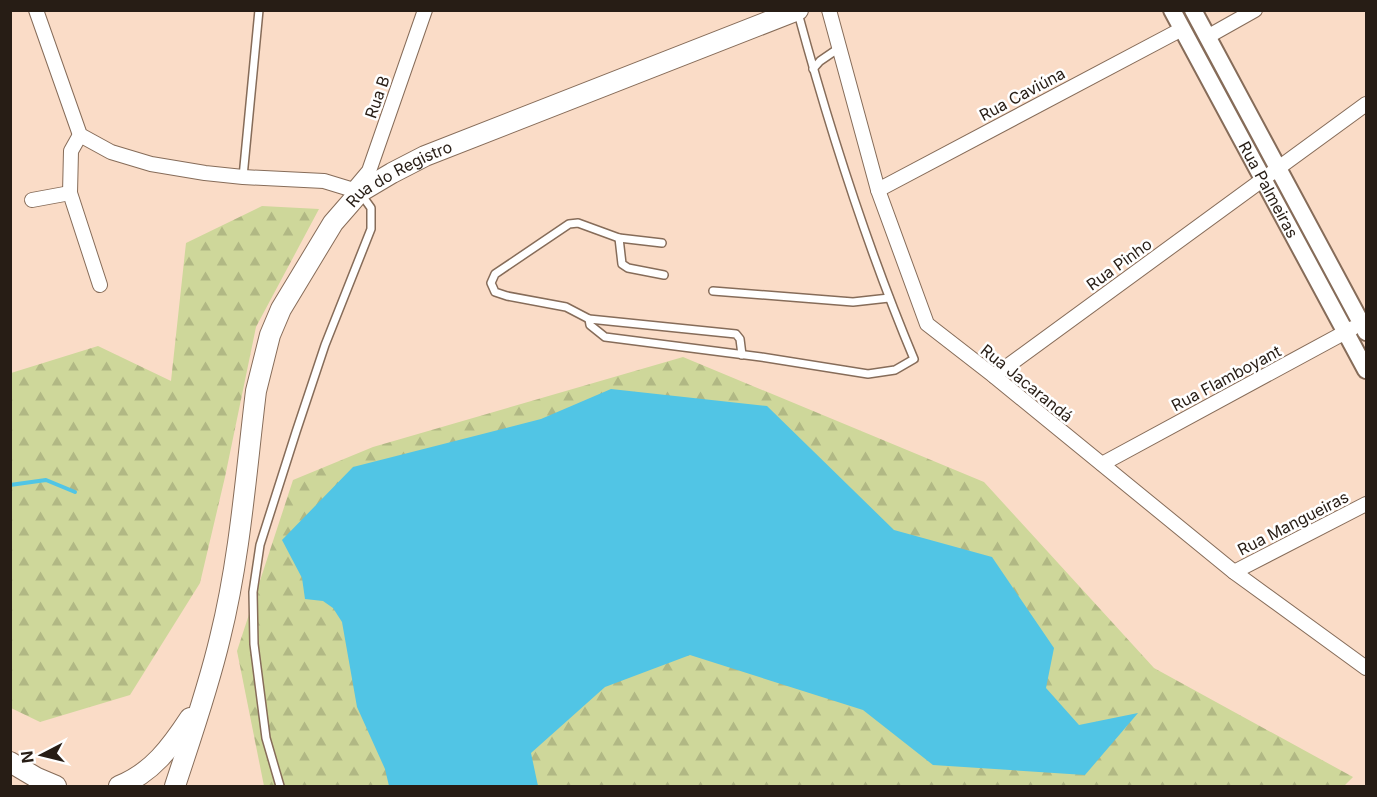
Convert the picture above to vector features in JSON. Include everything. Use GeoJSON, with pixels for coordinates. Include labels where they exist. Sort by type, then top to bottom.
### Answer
{"type":"FeatureCollection","features":[{"type":"Feature","properties":{"kind":"main road","name":"Rua do Registro"},"geometry":{"type":"LineString","coordinates":[[204,696],[220,638],[237,551],[256,391],[270,335],[281,309],[333,223],[356,191],[425,156],[797,11]]}},
{"type":"Feature","properties":{"kind":"main road"},"geometry":{"type":"LineString","coordinates":[[119,786],[142,775],[161,758],[178,737],[204,696]]}},
{"type":"Feature","properties":{"kind":"main road"},"geometry":{"type":"LineString","coordinates":[[175,786],[204,696]]}},
{"type":"Feature","properties":{"kind":"main road"},"geometry":{"type":"LineString","coordinates":[[10,762],[56,786]]}},
{"type":"Feature","properties":{"kind":"street"},"geometry":{"type":"LineString","coordinates":[[36,10],[80,135],[111,152],[151,164],[243,177],[324,181],[356,191]]}},
{"type":"Feature","properties":{"kind":"street","name":"Rua B"},"geometry":{"type":"LineString","coordinates":[[356,191],[369,171],[425,10]]}},
{"type":"Feature","properties":{"kind":"street","name":"Rua Jacarandá"},"geometry":{"type":"LineString","coordinates":[[829,10],[878,190],[927,324],[1234,572],[1366,668]]}},
{"type":"Feature","properties":{"kind":"street","name":"Rua Palmeiras"},"geometry":{"type":"LineString","coordinates":[[1172,10],[1366,370]]}},
{"type":"Feature","properties":{"kind":"street","name":"Rua Palmeiras"},"geometry":{"type":"LineString","coordinates":[[1192,10],[1365,325]]}},
{"type":"Feature","properties":{"kind":"street"},"geometry":{"type":"LineString","coordinates":[[1207,37],[1255,10]]}},
{"type":"Feature","properties":{"kind":"street","name":"Rua Caviúna"},"geometry":{"type":"LineString","coordinates":[[878,190],[1182,29]]}},
{"type":"Feature","properties":{"kind":"street","name":"Rua Pinho"},"geometry":{"type":"LineString","coordinates":[[994,376],[1366,104]]}},
{"type":"Feature","properties":{"kind":"street"},"geometry":{"type":"LineString","coordinates":[[80,135],[71,151],[70,192],[100,285]]}},
{"type":"Feature","properties":{"kind":"street"},"geometry":{"type":"LineString","coordinates":[[32,200],[70,192]]}},
{"type":"Feature","properties":{"kind":"street","name":"Rua Flamboyant"},"geometry":{"type":"LineString","coordinates":[[1102,464],[1346,332],[1365,325]]}},
{"type":"Feature","properties":{"kind":"street","name":"Rua Mangueiras"},"geometry":{"type":"LineString","coordinates":[[1234,572],[1366,504]]}},
{"type":"Feature","properties":{"kind":"lane"},"geometry":{"type":"LineString","coordinates":[[243,177],[259,10]]}},
{"type":"Feature","properties":{"kind":"lane"},"geometry":{"type":"LineString","coordinates":[[589,319],[590,325],[604,337],[868,374],[895,370],[914,359],[889,298],[845,172],[797,11]]}},
{"type":"Feature","properties":{"kind":"lane"},"geometry":{"type":"LineString","coordinates":[[813,69],[840,47]]}},
{"type":"Feature","properties":{"kind":"lane"},"geometry":{"type":"LineString","coordinates":[[280,786],[266,738],[254,644],[253,592],[260,545],[296,432],[325,345],[371,229],[371,207],[356,191]]}},
{"type":"Feature","properties":{"kind":"lane"},"geometry":{"type":"LineString","coordinates":[[662,243],[619,238],[578,223],[569,224],[495,274],[491,283],[495,292],[566,307],[589,319],[736,334],[740,339],[742,355]]}},
{"type":"Feature","properties":{"kind":"lane"},"geometry":{"type":"LineString","coordinates":[[619,238],[622,264],[628,268],[664,275]]}},
{"type":"Feature","properties":{"kind":"lane"},"geometry":{"type":"LineString","coordinates":[[713,291],[853,302],[889,298]]}},
{"type":"Feature","properties":{"kind":"green space"},"geometry":{"type":"Polygon","coordinates":[[[262,206],[319,209],[256,327],[200,583],[130,695],[40,722],[11,708],[11,373],[98,346],[171,381],[186,243],[262,206]]]}},
{"type":"Feature","properties":{"kind":"green space"},"geometry":{"type":"Polygon","coordinates":[[[683,357],[984,482],[1154,668],[1353,777],[1344,786],[264,786],[237,651],[293,480],[373,447],[683,357]]]}},
{"type":"Feature","properties":{"kind":"water"},"geometry":{"type":"Polygon","coordinates":[[[611,389],[767,406],[894,530],[992,557],[1054,648],[1046,688],[1079,725],[1138,713],[1085,775],[933,765],[863,710],[690,655],[605,687],[531,753],[538,786],[389,786],[385,769],[357,707],[342,622],[333,608],[323,601],[305,599],[302,578],[282,540],[353,467],[541,419],[611,389]]]}},
{"type":"Feature","properties":{"kind":"waterway"},"geometry":{"type":"LineString","coordinates":[[10,485],[46,480],[75,492]]}}]}
